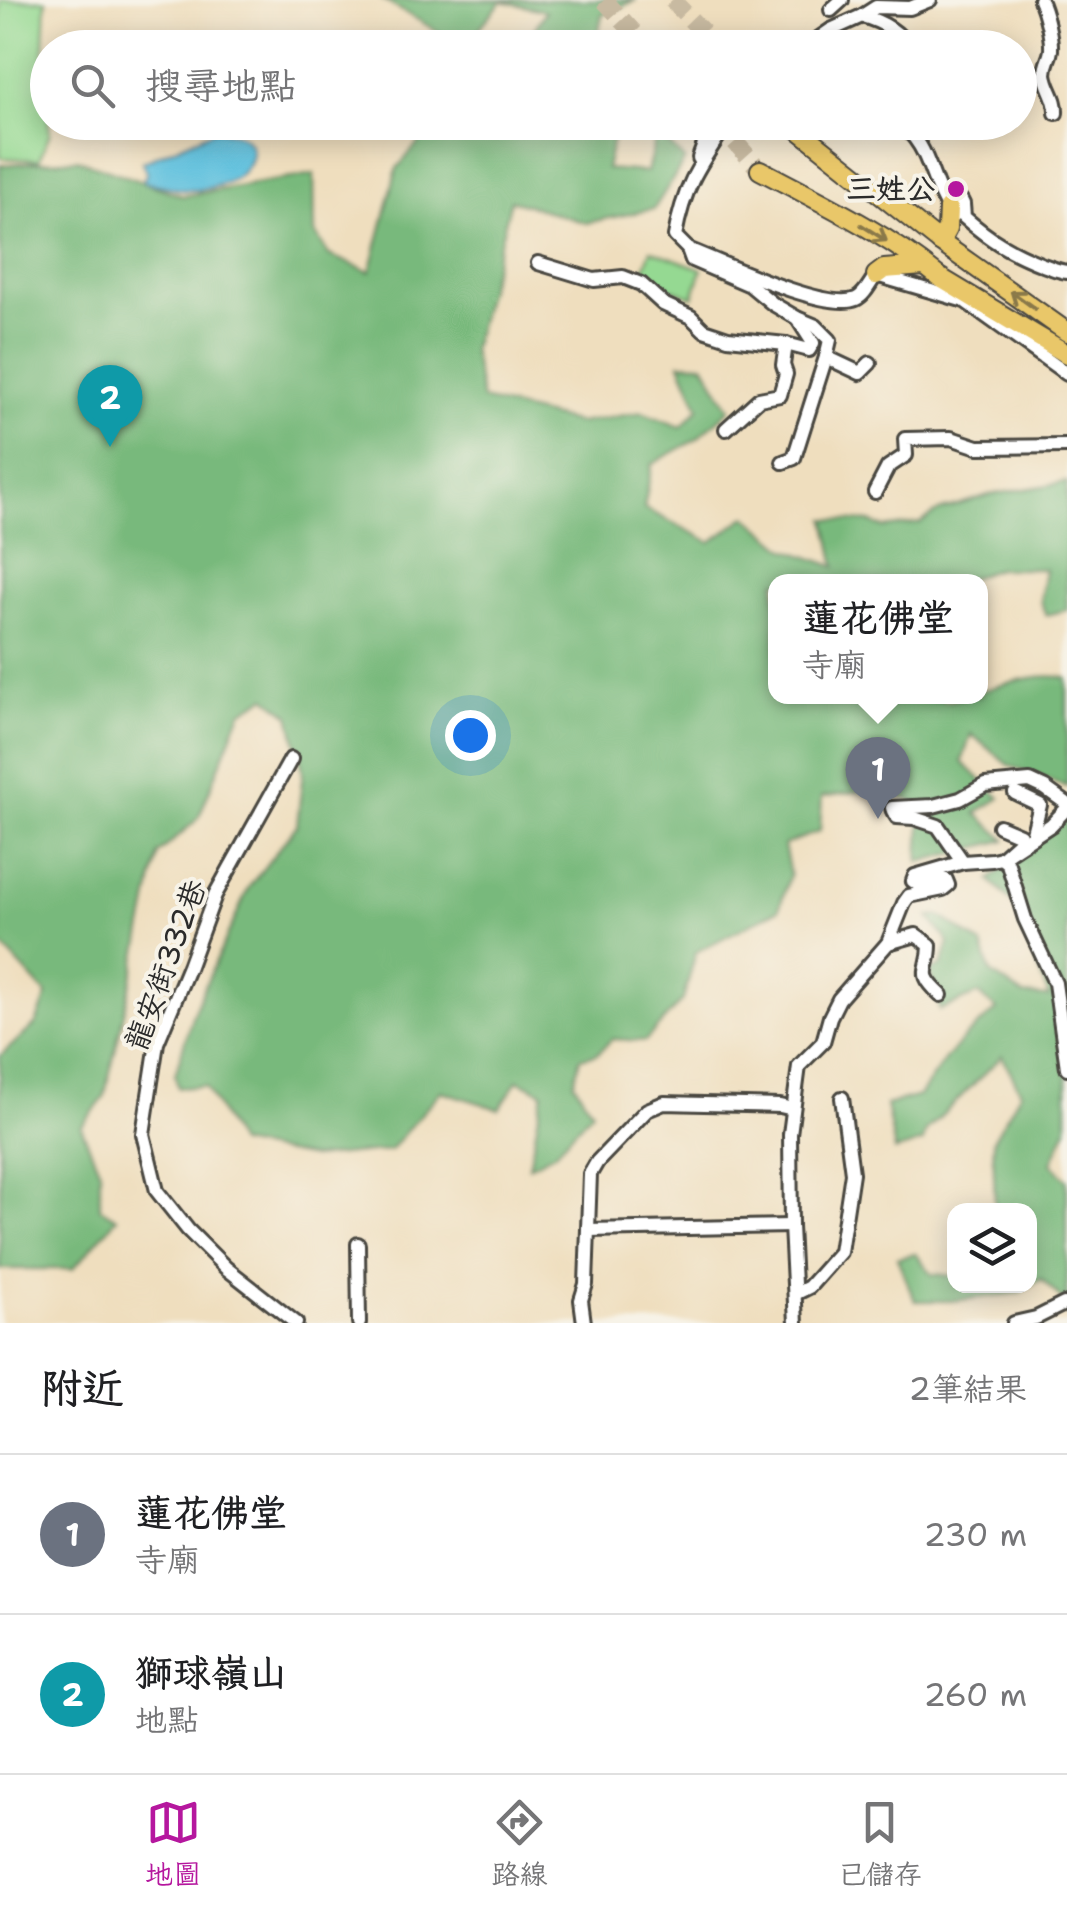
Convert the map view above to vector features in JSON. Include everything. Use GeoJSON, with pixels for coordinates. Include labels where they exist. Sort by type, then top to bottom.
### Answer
{"type":"FeatureCollection","features":[{"type":"Feature","properties":{"kind":"highway"},"geometry":{"type":"LineString","coordinates":[[812,140],[934,237],[1067,332]]}},
{"type":"Feature","properties":{"kind":"highway"},"geometry":{"type":"LineString","coordinates":[[760,170],[838,210],[1067,354]]}},
{"type":"Feature","properties":{"kind":"highway"},"geometry":{"type":"LineString","coordinates":[[924,266],[934,237],[949,215]]}},
{"type":"Feature","properties":{"kind":"highway"},"geometry":{"type":"LineString","coordinates":[[876,275],[884,268],[924,266]]}},
{"type":"Feature","properties":{"kind":"lane"},"geometry":{"type":"LineString","coordinates":[[830,30],[876,7],[930,0]]}},
{"type":"Feature","properties":{"kind":"lane"},"geometry":{"type":"LineString","coordinates":[[1040,0],[1051,50],[1045,61],[1046,80],[1057,99],[1056,113]]}},
{"type":"Feature","properties":{"kind":"lane"},"geometry":{"type":"LineString","coordinates":[[862,16],[892,30]]}},
{"type":"Feature","properties":{"kind":"lane"},"geometry":{"type":"LineString","coordinates":[[706,140],[680,204],[675,236],[688,249],[818,298],[852,301],[861,297],[876,275],[965,301],[1067,374]]}},
{"type":"Feature","properties":{"kind":"lane"},"geometry":{"type":"LineString","coordinates":[[693,175],[716,140]]}},
{"type":"Feature","properties":{"kind":"lane"},"geometry":{"type":"LineString","coordinates":[[917,140],[949,215],[956,214],[956,204],[961,200],[964,217],[989,239],[1021,258],[1067,272]]}},
{"type":"Feature","properties":{"kind":"lane"},"geometry":{"type":"LineString","coordinates":[[688,249],[692,260],[750,285],[774,304],[816,326],[830,340],[794,458],[783,462]]}},
{"type":"Feature","properties":{"kind":"lane"},"geometry":{"type":"LineString","coordinates":[[538,263],[594,280],[623,277],[641,284],[662,304],[691,318],[704,330],[728,338],[810,350],[813,343],[797,318]]}},
{"type":"Feature","properties":{"kind":"lane"},"geometry":{"type":"LineString","coordinates":[[726,429],[758,398],[780,395],[786,374],[782,365],[786,344]]}},
{"type":"Feature","properties":{"kind":"lane"},"geometry":{"type":"LineString","coordinates":[[826,357],[860,373],[870,364]]}},
{"type":"Feature","properties":{"kind":"lane"},"geometry":{"type":"LineString","coordinates":[[875,492],[888,467],[906,455],[905,439],[951,438],[978,448],[1067,446]]}},
{"type":"Feature","properties":{"kind":"lane","name":"龍安街332巷"},"geometry":{"type":"LineString","coordinates":[[291,759],[215,895],[157,1044],[143,1134],[158,1191],[188,1230],[226,1268],[296,1323]]}},
{"type":"Feature","properties":{"kind":"lane"},"geometry":{"type":"LineString","coordinates":[[796,1323],[790,1134],[799,1066],[823,1042],[839,999],[888,943],[909,896],[948,885],[946,880],[939,879],[917,884],[913,881],[915,876],[963,862],[1001,858],[1051,824],[1067,808],[1066,803],[1030,781],[985,785],[960,799],[933,806],[892,808],[896,817],[938,826],[963,862]]}},
{"type":"Feature","properties":{"kind":"lane"},"geometry":{"type":"LineString","coordinates":[[1015,794],[1040,805],[1032,837]]}},
{"type":"Feature","properties":{"kind":"lane"},"geometry":{"type":"LineString","coordinates":[[999,826],[1020,835],[1020,840],[1001,858]]}},
{"type":"Feature","properties":{"kind":"lane"},"geometry":{"type":"LineString","coordinates":[[1001,858],[1008,864],[1025,918],[1055,983],[1067,1068]]}},
{"type":"Feature","properties":{"kind":"lane"},"geometry":{"type":"LineString","coordinates":[[888,943],[916,935],[930,945],[924,972],[927,982],[941,995]]}},
{"type":"Feature","properties":{"kind":"lane"},"geometry":{"type":"LineString","coordinates":[[795,1294],[809,1287],[840,1252],[852,1173],[842,1098]]}},
{"type":"Feature","properties":{"kind":"lane"},"geometry":{"type":"LineString","coordinates":[[584,1323],[581,1300],[586,1284],[590,1174],[647,1110],[664,1104],[793,1109]]}},
{"type":"Feature","properties":{"kind":"lane"},"geometry":{"type":"LineString","coordinates":[[588,1230],[791,1226]]}},
{"type":"Feature","properties":{"kind":"lane"},"geometry":{"type":"LineString","coordinates":[[358,1244],[359,1323]]}},
{"type":"Feature","properties":{"kind":"lane"},"geometry":{"type":"LineString","coordinates":[[1014,1323],[1036,1318],[1064,1304]]}},
{"type":"Feature","properties":{"kind":"green space"},"geometry":{"type":"Polygon","coordinates":[[[0,0],[46,0],[45,30],[30,30],[30,140],[47,140],[39,160],[0,158],[0,0]]]}},
{"type":"Feature","properties":{"kind":"green space"},"geometry":{"type":"Polygon","coordinates":[[[383,0],[636,0],[602,15],[599,30],[534,30],[546,11],[502,1],[478,30],[436,30],[383,0]]]}},
{"type":"Feature","properties":{"kind":"green space"},"geometry":{"type":"Polygon","coordinates":[[[421,140],[613,140],[606,169],[647,172],[655,140],[664,140],[685,160],[654,209],[586,223],[511,200],[472,350],[482,400],[579,423],[642,412],[681,427],[699,408],[680,363],[704,364],[730,409],[697,439],[652,464],[644,508],[711,542],[747,516],[786,549],[836,567],[826,519],[870,522],[884,528],[920,523],[939,511],[989,495],[1067,482],[1067,610],[1046,615],[1040,601],[1045,569],[997,569],[982,574],[768,574],[768,704],[988,704],[988,689],[1023,679],[1067,678],[1067,787],[1010,766],[971,734],[962,762],[1000,798],[976,813],[1006,840],[919,862],[922,804],[874,789],[822,797],[820,831],[784,845],[790,875],[779,909],[696,952],[683,1000],[645,1041],[612,1039],[597,1054],[580,1058],[574,1083],[592,1111],[554,1153],[529,1166],[543,1092],[518,1080],[499,1109],[441,1091],[390,1150],[312,1158],[238,1144],[205,1086],[178,1088],[175,1075],[193,1013],[249,887],[297,825],[303,771],[290,715],[266,697],[241,712],[198,819],[158,854],[104,1098],[81,1127],[100,1171],[100,1208],[117,1218],[73,1269],[0,1269],[0,1056],[36,1024],[47,995],[0,947],[0,165],[77,159],[183,196],[314,174],[315,233],[329,255],[370,272],[397,168],[421,140]]]}},
{"type":"Feature","properties":{"kind":"green space"},"geometry":{"type":"Polygon","coordinates":[[[651,250],[702,269],[693,297],[641,277],[651,250]]]}},
{"type":"Feature","properties":{"kind":"green space"},"geometry":{"type":"Polygon","coordinates":[[[1067,813],[1067,1128],[1052,1163],[1067,1180],[1067,1304],[1041,1279],[1037,1282],[1037,1203],[995,1203],[993,1140],[1021,1092],[1002,1056],[926,1131],[923,1142],[895,1151],[886,1105],[919,1096],[946,1058],[997,1010],[979,994],[940,1010],[930,971],[942,965],[949,943],[929,917],[941,916],[982,945],[991,973],[1023,995],[1049,997],[1012,902],[990,880],[1067,813]]]}},
{"type":"Feature","properties":{"kind":"green space"},"geometry":{"type":"Polygon","coordinates":[[[916,1254],[932,1274],[947,1275],[947,1293],[1019,1293],[915,1301],[897,1258],[916,1254]]]}},
{"type":"Feature","properties":{"kind":"water"},"geometry":{"type":"Polygon","coordinates":[[[192,140],[247,140],[252,154],[245,169],[231,181],[194,190],[146,183],[142,162],[192,140]]]}},
{"type":"Feature","properties":{"kind":"tunnel"},"geometry":{"type":"LineString","coordinates":[[604,0],[632,30]]}},
{"type":"Feature","properties":{"kind":"tunnel"},"geometry":{"type":"LineString","coordinates":[[672,0],[701,30]]}},
{"type":"Feature","properties":{"kind":"tunnel"},"geometry":{"type":"LineString","coordinates":[[733,140],[760,170]]}},
{"type":"Feature","properties":{"kind":"place","name":"三姓公"},"geometry":{"type":"Point","coordinates":[956,189]}},
{"type":"Feature","properties":{"kind":"place","name":"獅球嶺山"},"geometry":{"type":"Point","coordinates":[110,447]}},
{"type":"Feature","properties":{"kind":"place","name":"蓮花佛堂"},"geometry":{"type":"Point","coordinates":[878,819]}}]}
